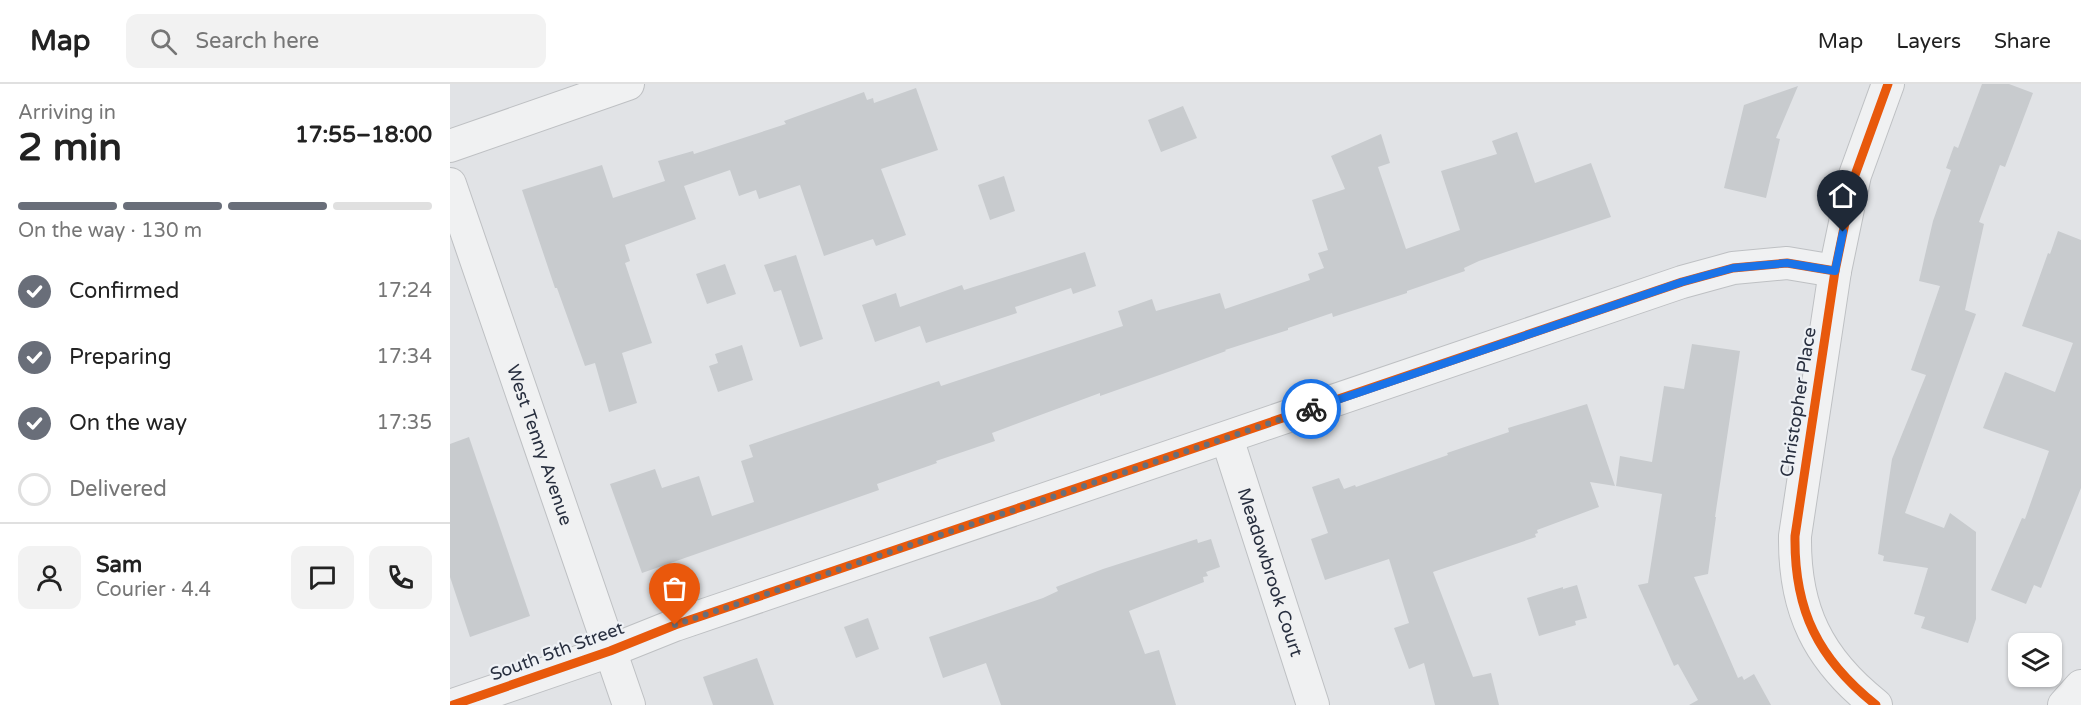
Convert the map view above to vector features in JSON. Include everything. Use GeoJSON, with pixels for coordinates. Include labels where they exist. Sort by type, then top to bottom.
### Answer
{"type":"FeatureCollection","features":[{"type":"Feature","properties":{"kind":"street"},"geometry":{"type":"LineString","coordinates":[[450,146],[628,84]]}},
{"type":"Feature","properties":{"kind":"street","name":"Christopher Place"},"geometry":{"type":"LineString","coordinates":[[1876,705],[1834,664],[1818,641],[1806,616],[1798,590],[1794,563],[1795,536],[1835,271],[1855,175],[1888,84]]}},
{"type":"Feature","properties":{"kind":"street","name":"West Tenny Avenue"},"geometry":{"type":"LineString","coordinates":[[450,184],[629,705]]}},
{"type":"Feature","properties":{"kind":"street","name":"South 5th Street"},"geometry":{"type":"LineString","coordinates":[[453,705],[610,651],[675,625],[1660,290],[1733,268],[1787,263],[1835,271]]}},
{"type":"Feature","properties":{"kind":"street","name":"Meadowbrook Court"},"geometry":{"type":"LineString","coordinates":[[1227,438],[1313,705]]}},
{"type":"Feature","properties":{"kind":"street"},"geometry":{"type":"LineString","coordinates":[[2064,705],[2081,686]]}},
{"type":"Feature","properties":{"kind":"building"},"geometry":{"type":"Polygon","coordinates":[[[1982,84],[2009,84],[2033,93],[2005,167],[2000,165],[1979,222],[1984,224],[1965,310],[1976,314],[1905,513],[1944,528],[1950,513],[1976,532],[1976,619],[1968,643],[1921,628],[1925,617],[1914,614],[1928,568],[1883,561],[1884,556],[1878,554],[1892,459],[1926,375],[1911,370],[1940,286],[1919,281],[1933,221],[1951,170],[1946,168],[1954,146],[1958,148],[1982,84]]]}},
{"type":"Feature","properties":{"kind":"building"},"geometry":{"type":"Polygon","coordinates":[[[1798,86],[1776,138],[1780,139],[1766,198],[1724,188],[1744,105],[1798,86]]]}},
{"type":"Feature","properties":{"kind":"building"},"geometry":{"type":"Polygon","coordinates":[[[916,88],[938,150],[881,169],[906,235],[876,246],[873,239],[824,256],[800,185],[759,199],[756,190],[739,196],[730,170],[684,186],[696,219],[625,245],[630,261],[625,263],[652,343],[622,353],[637,403],[609,412],[595,363],[585,366],[557,288],[555,288],[522,190],[602,165],[613,198],[665,181],[658,161],[693,151],[694,154],[786,124],[784,121],[864,92],[867,100],[873,98],[874,103],[916,88]]]}},
{"type":"Feature","properties":{"kind":"building"},"geometry":{"type":"Polygon","coordinates":[[[1183,106],[1197,138],[1161,152],[1148,120],[1183,106]]]}},
{"type":"Feature","properties":{"kind":"building"},"geometry":{"type":"Polygon","coordinates":[[[1517,132],[1535,183],[1591,163],[1611,217],[1479,261],[1464,268],[1465,271],[1407,291],[1407,293],[1333,317],[1332,313],[1100,396],[1100,393],[992,433],[995,441],[877,484],[879,490],[642,573],[610,484],[655,469],[662,488],[699,476],[712,516],[754,502],[741,461],[753,457],[749,445],[939,381],[941,386],[1123,326],[1118,311],[1152,299],[1156,311],[1220,293],[1225,309],[1310,280],[1308,274],[1324,268],[1318,253],[1328,250],[1312,200],[1345,189],[1331,156],[1381,134],[1390,163],[1378,167],[1406,249],[1460,230],[1441,171],[1497,154],[1492,141],[1517,132]]]}},
{"type":"Feature","properties":{"kind":"building"},"geometry":{"type":"Polygon","coordinates":[[[1004,176],[1015,211],[990,220],[978,185],[1004,176]]]}},
{"type":"Feature","properties":{"kind":"building"},"geometry":{"type":"Polygon","coordinates":[[[2058,231],[2081,240],[2081,488],[2041,588],[2034,585],[2026,604],[1991,590],[2022,518],[2025,519],[2049,451],[1983,428],[2005,372],[2055,392],[2073,343],[2022,326],[2058,231]]]}},
{"type":"Feature","properties":{"kind":"building"},"geometry":{"type":"Polygon","coordinates":[[[1085,252],[1096,286],[1073,294],[1071,288],[1015,307],[1017,313],[926,343],[920,326],[875,342],[862,305],[896,293],[900,307],[962,285],[964,290],[1085,252]]]}},
{"type":"Feature","properties":{"kind":"building"},"geometry":{"type":"Polygon","coordinates":[[[796,255],[823,339],[800,347],[781,290],[774,292],[764,265],[796,255]]]}},
{"type":"Feature","properties":{"kind":"building"},"geometry":{"type":"Polygon","coordinates":[[[725,264],[736,294],[707,304],[696,274],[725,264]]]}},
{"type":"Feature","properties":{"kind":"building"},"geometry":{"type":"Polygon","coordinates":[[[1692,344],[1740,351],[1708,574],[1694,577],[1738,678],[1742,676],[1744,680],[1754,674],[1771,705],[1689,705],[1698,700],[1678,664],[1674,666],[1638,585],[1648,583],[1662,494],[1616,486],[1620,456],[1652,462],[1664,386],[1684,389],[1692,344]]]}},
{"type":"Feature","properties":{"kind":"building"},"geometry":{"type":"Polygon","coordinates":[[[742,345],[753,380],[718,392],[709,366],[718,363],[715,354],[742,345]]]}},
{"type":"Feature","properties":{"kind":"building"},"geometry":{"type":"Polygon","coordinates":[[[1587,404],[1615,486],[1590,482],[1599,507],[1537,530],[1536,537],[1433,572],[1473,677],[1491,673],[1499,705],[1435,705],[1424,663],[1409,669],[1394,628],[1409,623],[1389,559],[1325,580],[1311,539],[1328,533],[1312,487],[1339,478],[1344,489],[1355,485],[1356,487],[1509,432],[1508,428],[1587,404]]]}},
{"type":"Feature","properties":{"kind":"building"},"geometry":{"type":"Polygon","coordinates":[[[469,437],[530,616],[470,637],[450,577],[450,444],[469,437]]]}},
{"type":"Feature","properties":{"kind":"building"},"geometry":{"type":"Polygon","coordinates":[[[1197,539],[1198,543],[1211,539],[1220,567],[1206,572],[1208,576],[1203,577],[1204,582],[1129,611],[1145,654],[1159,650],[1176,705],[1001,705],[986,663],[943,678],[929,637],[1043,598],[1058,591],[1056,587],[1103,569],[1197,539]]]}},
{"type":"Feature","properties":{"kind":"building"},"geometry":{"type":"Polygon","coordinates":[[[1577,585],[1587,618],[1575,621],[1576,625],[1539,636],[1527,598],[1577,585]]]}},
{"type":"Feature","properties":{"kind":"building"},"geometry":{"type":"Polygon","coordinates":[[[868,618],[879,649],[856,658],[844,627],[868,618]]]}},
{"type":"Feature","properties":{"kind":"building"},"geometry":{"type":"Polygon","coordinates":[[[757,658],[774,705],[713,705],[703,677],[757,658]]]}},
{"type":"Feature","properties":{"kind":"cycle path"},"geometry":{"type":"LineString","coordinates":[[1876,705],[1839,670],[1813,631],[1799,587],[1795,536],[1835,271],[1855,175],[1888,84]]}},
{"type":"Feature","properties":{"kind":"cycle path"},"geometry":{"type":"LineString","coordinates":[[453,705],[610,651],[675,625],[1682,282],[1733,268],[1787,263],[1835,271]]}},
{"type":"Feature","properties":{"kind":"way so far"},"geometry":{"type":"LineString","coordinates":[[675,625],[1311,409]]}},
{"type":"Feature","properties":{"kind":"route"},"geometry":{"type":"LineString","coordinates":[[1311,409],[1682,282],[1733,268],[1787,263],[1835,271],[1843,232]]}}]}
